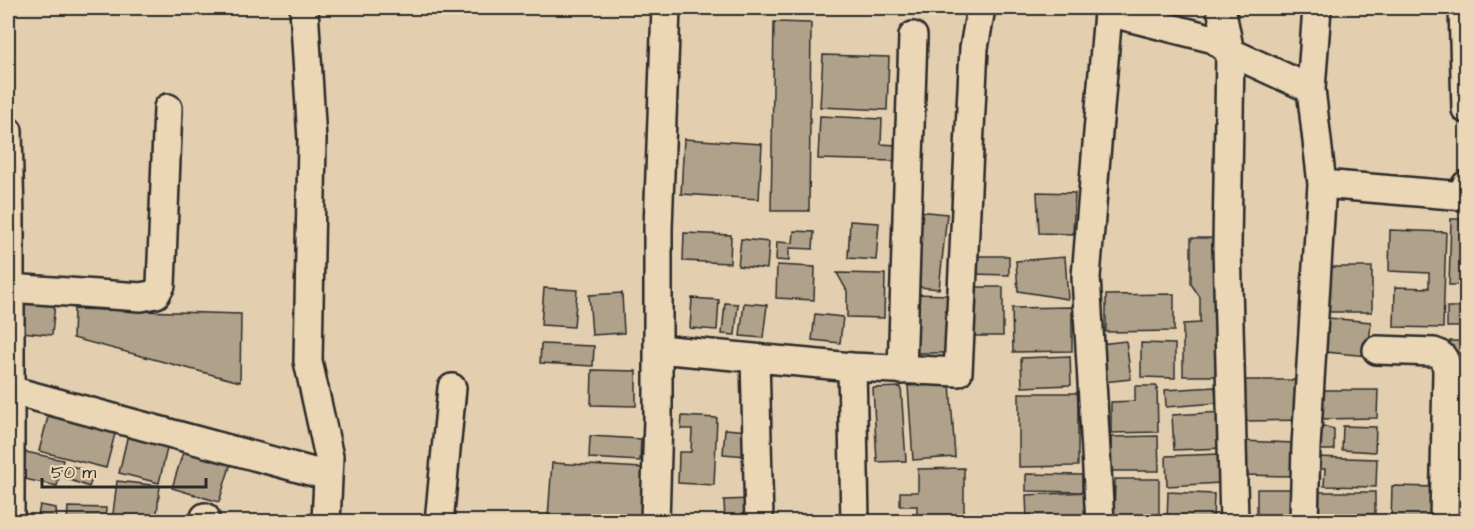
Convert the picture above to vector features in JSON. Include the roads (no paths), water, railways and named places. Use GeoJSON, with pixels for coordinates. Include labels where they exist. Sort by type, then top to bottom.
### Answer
{"type":"FeatureCollection","features":[{"type":"Feature","properties":{"kind":"street"},"geometry":{"type":"LineString","coordinates":[[304,8],[312,140],[308,361],[329,457],[326,522]]}},
{"type":"Feature","properties":{"kind":"street"},"geometry":{"type":"LineString","coordinates":[[655,522],[658,228],[666,8]]}},
{"type":"Feature","properties":{"kind":"street"},"geometry":{"type":"LineString","coordinates":[[658,349],[852,367],[958,372],[974,48],[981,8]]}},
{"type":"Feature","properties":{"kind":"street"},"geometry":{"type":"LineString","coordinates":[[1221,8],[1230,52],[1227,246],[1234,522]]}},
{"type":"Feature","properties":{"kind":"street"},"geometry":{"type":"LineString","coordinates":[[1304,522],[1306,446],[1322,184],[1311,89],[1317,8]]}},
{"type":"Feature","properties":{"kind":"street"},"geometry":{"type":"LineString","coordinates":[[1463,8],[1467,109]]}},
{"type":"Feature","properties":{"kind":"street"},"geometry":{"type":"LineString","coordinates":[[1100,522],[1086,277],[1108,10],[1214,39],[1230,52],[1311,89]]}},
{"type":"Feature","properties":{"kind":"street"},"geometry":{"type":"LineString","coordinates":[[902,370],[913,36]]}},
{"type":"Feature","properties":{"kind":"street"},"geometry":{"type":"LineString","coordinates":[[9,288],[141,297],[156,294],[161,285],[168,108]]}},
{"type":"Feature","properties":{"kind":"street"},"geometry":{"type":"LineString","coordinates":[[8,131],[10,522]]}},
{"type":"Feature","properties":{"kind":"street"},"geometry":{"type":"LineString","coordinates":[[1322,184],[1464,196],[1467,185]]}},
{"type":"Feature","properties":{"kind":"street"},"geometry":{"type":"LineString","coordinates":[[1377,350],[1434,352],[1445,359],[1444,522]]}},
{"type":"Feature","properties":{"kind":"street"},"geometry":{"type":"LineString","coordinates":[[755,358],[759,522]]}},
{"type":"Feature","properties":{"kind":"street"},"geometry":{"type":"LineString","coordinates":[[852,367],[855,522]]}},
{"type":"Feature","properties":{"kind":"street"},"geometry":{"type":"LineString","coordinates":[[439,522],[452,388]]}},
{"type":"Feature","properties":{"kind":"street"},"geometry":{"type":"LineString","coordinates":[[10,390],[328,476]]}}]}
